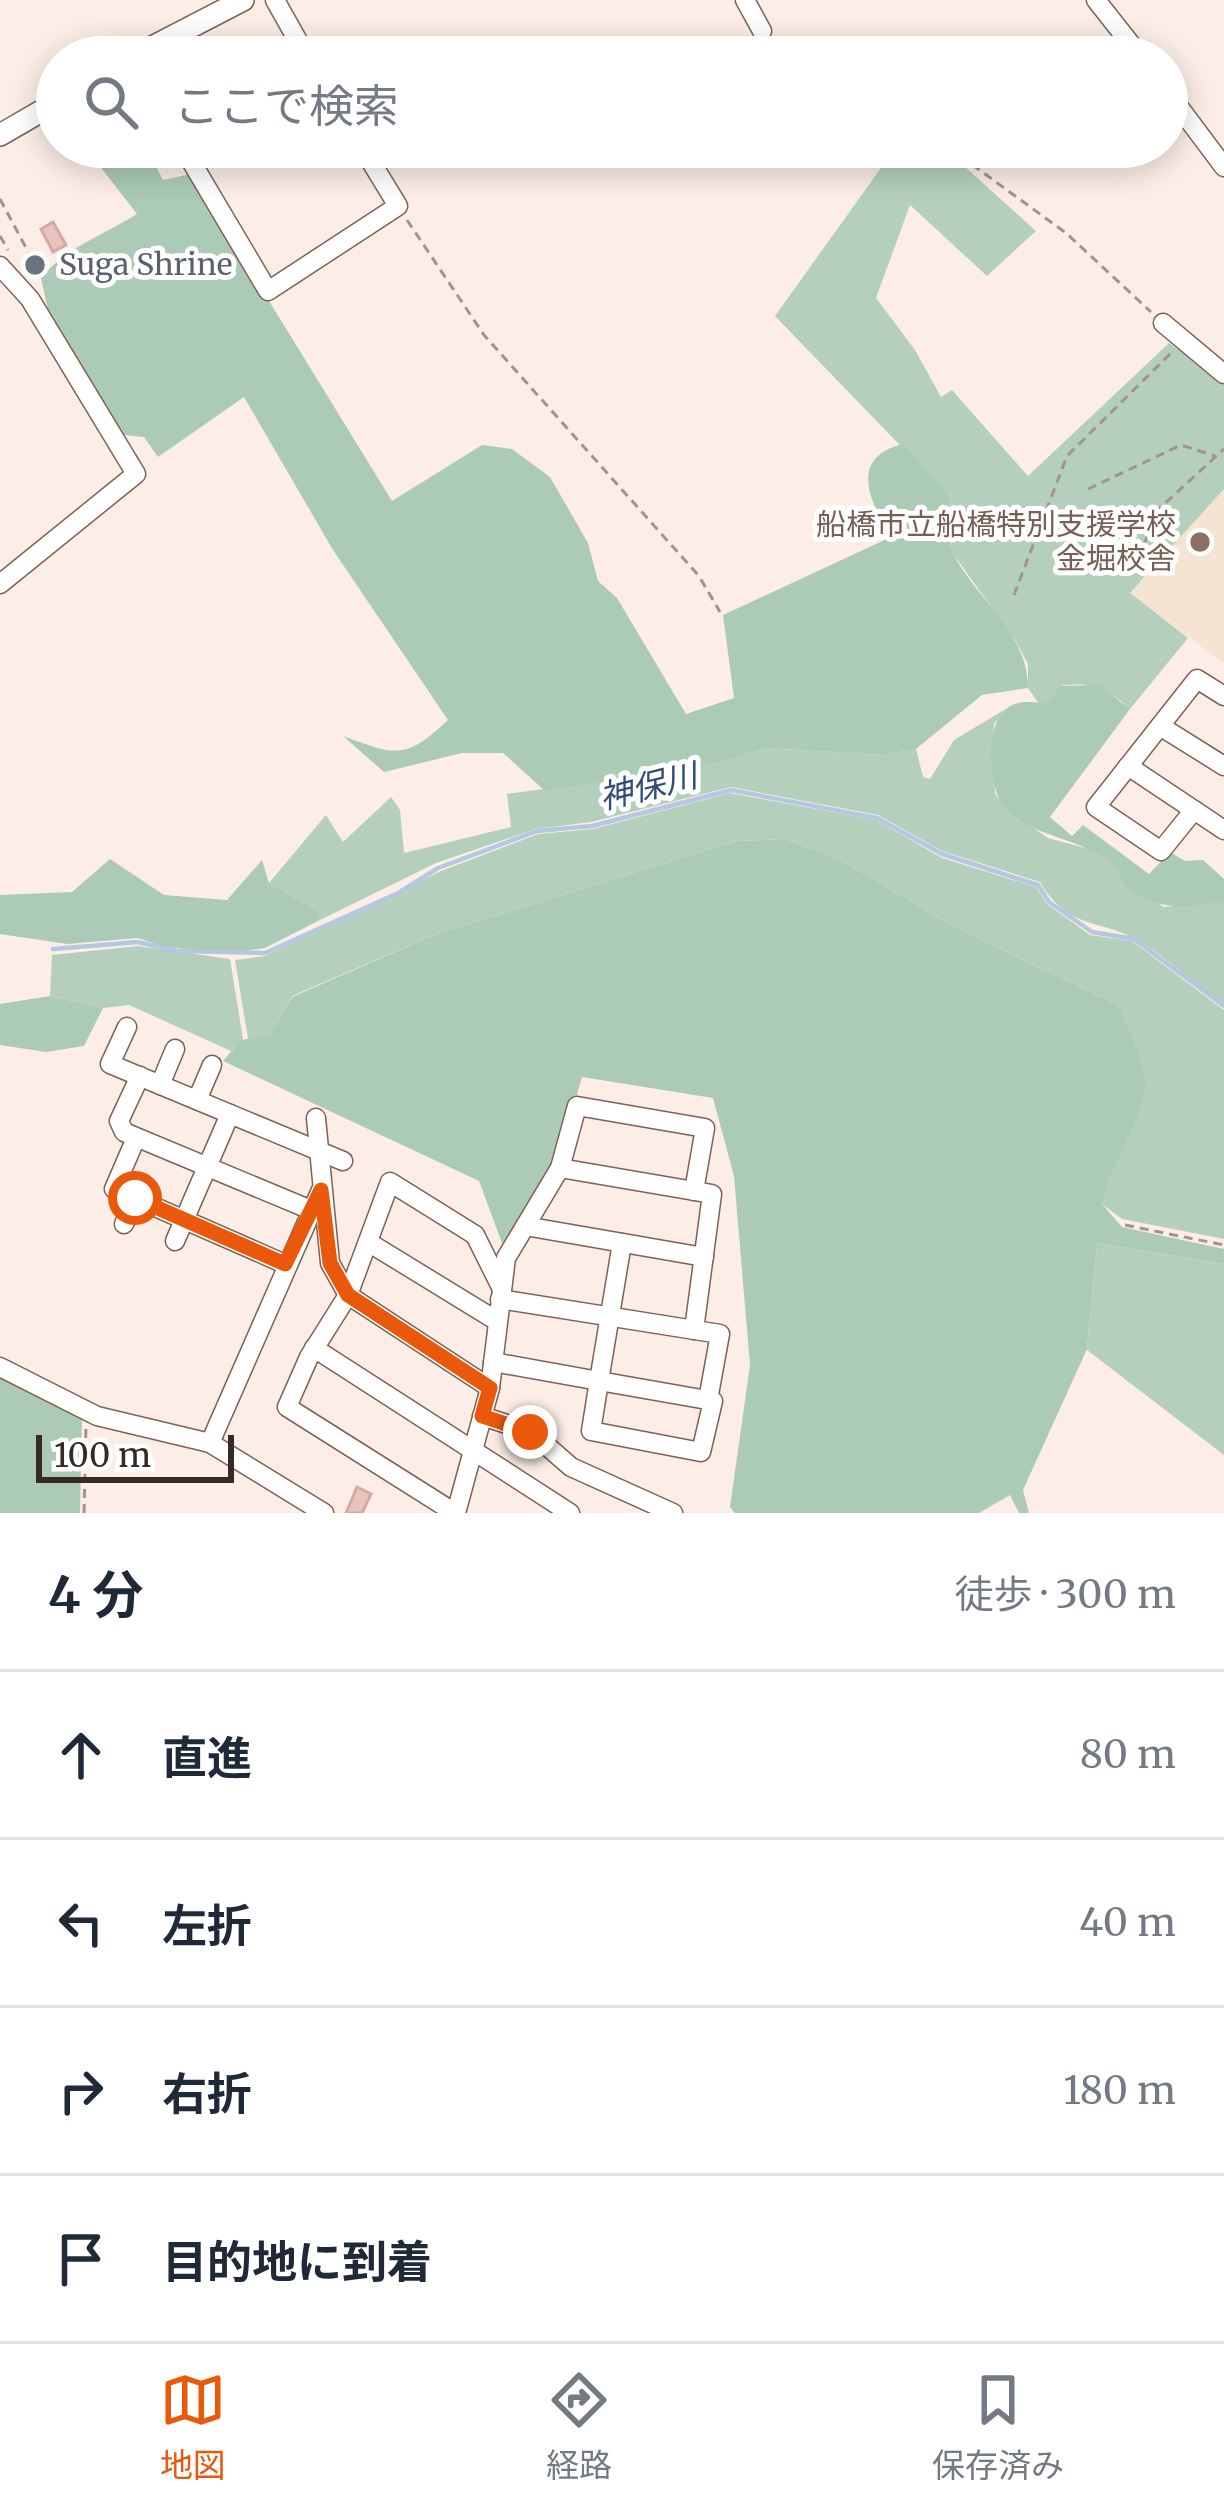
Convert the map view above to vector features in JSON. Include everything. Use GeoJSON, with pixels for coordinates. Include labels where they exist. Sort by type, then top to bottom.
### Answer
{"type":"FeatureCollection","features":[{"type":"Feature","properties":{"kind":"main road"},"geometry":{"type":"LineString","coordinates":[[174,36],[243,0]]}},
{"type":"Feature","properties":{"kind":"main road"},"geometry":{"type":"LineString","coordinates":[[0,135],[36,114]]}},
{"type":"Feature","properties":{"kind":"street"},"geometry":{"type":"LineString","coordinates":[[275,0],[295,36]]}},
{"type":"Feature","properties":{"kind":"street"},"geometry":{"type":"LineString","coordinates":[[746,0],[762,31]]}},
{"type":"Feature","properties":{"kind":"street"},"geometry":{"type":"LineString","coordinates":[[1096,0],[1124,36]]}},
{"type":"Feature","properties":{"kind":"street"},"geometry":{"type":"LineString","coordinates":[[1188,119],[1224,166]]}},
{"type":"Feature","properties":{"kind":"street"},"geometry":{"type":"LineString","coordinates":[[195,168],[268,291],[398,206],[375,168]]}},
{"type":"Feature","properties":{"kind":"street"},"geometry":{"type":"LineString","coordinates":[[0,584],[136,474],[6,262]]}},
{"type":"Feature","properties":{"kind":"street"},"geometry":{"type":"LineString","coordinates":[[1163,323],[1220,364]]}},
{"type":"Feature","properties":{"kind":"street"},"geometry":{"type":"LineString","coordinates":[[1194,810],[1161,851],[1096,807],[1197,679],[1224,696]]}},
{"type":"Feature","properties":{"kind":"street"},"geometry":{"type":"LineString","coordinates":[[1160,725],[1224,766]]}},
{"type":"Feature","properties":{"kind":"street"},"geometry":{"type":"LineString","coordinates":[[1128,766],[1224,830]]}},
{"type":"Feature","properties":{"kind":"street"},"geometry":{"type":"LineString","coordinates":[[127,1027],[110,1064],[343,1161]]}},
{"type":"Feature","properties":{"kind":"street"},"geometry":{"type":"LineString","coordinates":[[160,1085],[175,1049]]}},
{"type":"Feature","properties":{"kind":"street"},"geometry":{"type":"LineString","coordinates":[[197,1100],[212,1065]]}},
{"type":"Feature","properties":{"kind":"street"},"geometry":{"type":"LineString","coordinates":[[140,1076],[119,1121],[124,1132],[311,1210]]}},
{"type":"Feature","properties":{"kind":"street"},"geometry":{"type":"LineString","coordinates":[[500,1293],[475,1235],[389,1183],[348,1295],[314,1348],[287,1407],[460,1511],[490,1388],[506,1258],[560,1168],[578,1106],[705,1128],[694,1191]]}},
{"type":"Feature","properties":{"kind":"street"},"geometry":{"type":"LineString","coordinates":[[175,1241],[230,1114]]}},
{"type":"Feature","properties":{"kind":"street"},"geometry":{"type":"LineString","coordinates":[[316,1118],[330,1263],[348,1295],[490,1388]]}},
{"type":"Feature","properties":{"kind":"street"},"geometry":{"type":"LineString","coordinates":[[136,1138],[114,1189],[285,1264]]}},
{"type":"Feature","properties":{"kind":"street"},"geometry":{"type":"LineString","coordinates":[[560,1168],[712,1194],[694,1330]]}},
{"type":"Feature","properties":{"kind":"street"},"geometry":{"type":"LineString","coordinates":[[210,1443],[321,1190]]}},
{"type":"Feature","properties":{"kind":"street"},"geometry":{"type":"LineString","coordinates":[[124,1224],[135,1198]]}},
{"type":"Feature","properties":{"kind":"street"},"geometry":{"type":"LineString","coordinates":[[525,1226],[704,1256]]}},
{"type":"Feature","properties":{"kind":"street"},"geometry":{"type":"LineString","coordinates":[[368,1242],[497,1321]]}},
{"type":"Feature","properties":{"kind":"street"},"geometry":{"type":"LineString","coordinates":[[493,1362],[599,1381],[708,1400],[713,1402],[701,1451],[591,1431],[599,1381],[622,1243]]}},
{"type":"Feature","properties":{"kind":"street"},"geometry":{"type":"LineString","coordinates":[[500,1293],[720,1334],[708,1400]]}},
{"type":"Feature","properties":{"kind":"street"},"geometry":{"type":"LineString","coordinates":[[314,1348],[570,1513]]}},
{"type":"Feature","properties":{"kind":"street"},"geometry":{"type":"LineString","coordinates":[[0,1367],[86,1412],[210,1443],[324,1513]]}},
{"type":"Feature","properties":{"kind":"street"},"geometry":{"type":"LineString","coordinates":[[482,1416],[530,1432],[571,1467],[674,1513]]}},
{"type":"Feature","properties":{"kind":"path"},"geometry":{"type":"LineString","coordinates":[[977,168],[1066,233],[1163,323]]}},
{"type":"Feature","properties":{"kind":"path"},"geometry":{"type":"LineString","coordinates":[[0,199],[32,259]]}},
{"type":"Feature","properties":{"kind":"path"},"geometry":{"type":"LineString","coordinates":[[398,206],[484,335],[699,576],[720,612]]}},
{"type":"Feature","properties":{"kind":"path"},"geometry":{"type":"LineString","coordinates":[[0,236],[6,262]]}},
{"type":"Feature","properties":{"kind":"path"},"geometry":{"type":"LineString","coordinates":[[1014,595],[1067,456],[1179,346]]}},
{"type":"Feature","properties":{"kind":"path"},"geometry":{"type":"LineString","coordinates":[[1088,489],[1181,445],[1215,456]]}},
{"type":"Feature","properties":{"kind":"path"},"geometry":{"type":"LineString","coordinates":[[1145,542],[1160,508],[1224,449]]}},
{"type":"Feature","properties":{"kind":"path"},"geometry":{"type":"LineString","coordinates":[[1125,1225],[1224,1245]]}},
{"type":"Feature","properties":{"kind":"path"},"geometry":{"type":"LineString","coordinates":[[84,1513],[86,1412]]}},
{"type":"Feature","properties":{"kind":"shaded area","name":"船橋市立船橋特別支援学校 金堀校舎"},"geometry":{"type":"Polygon","coordinates":[[[1224,489],[1224,663],[1130,594],[1224,489]]]}},
{"type":"Feature","properties":{"kind":"green space"},"geometry":{"type":"Polygon","coordinates":[[[101,168],[157,168],[163,180],[191,174],[392,501],[482,445],[512,449],[550,477],[588,543],[598,581],[617,598],[686,714],[734,698],[723,615],[891,537],[871,497],[869,471],[885,451],[903,444],[950,497],[949,535],[954,555],[1020,650],[1028,688],[982,695],[916,749],[882,755],[767,748],[701,768],[544,790],[503,753],[462,753],[384,772],[343,736],[376,748],[400,750],[421,742],[448,720],[333,550],[244,397],[158,457],[144,437],[123,435],[48,310],[41,278],[51,267],[137,214],[101,168]]]}},
{"type":"Feature","properties":{"kind":"green space"},"geometry":{"type":"Polygon","coordinates":[[[881,168],[966,168],[1036,231],[987,276],[910,205],[876,298],[915,350],[941,397],[952,390],[1028,476],[1169,343],[1224,381],[1224,489],[1130,593],[1188,638],[1130,709],[1106,691],[1080,685],[1060,686],[1049,702],[1039,704],[1028,688],[1028,664],[1015,640],[951,551],[950,497],[775,316],[881,168]]]}},
{"type":"Feature","properties":{"kind":"green space"},"geometry":{"type":"Polygon","coordinates":[[[1099,685],[1130,709],[1050,817],[1072,836],[1083,825],[1149,874],[1170,852],[1185,861],[1203,860],[1224,879],[1224,901],[1183,906],[1148,900],[1124,885],[1105,858],[1036,829],[1004,807],[992,772],[992,742],[999,717],[1012,705],[1049,702],[1059,686],[1099,685]]]}},
{"type":"Feature","properties":{"kind":"green space"},"geometry":{"type":"Polygon","coordinates":[[[1004,710],[994,724],[993,742],[995,793],[1004,807],[1048,838],[1104,853],[1163,907],[1224,901],[1224,1003],[1137,940],[1062,909],[1040,882],[942,851],[878,815],[731,787],[591,822],[536,829],[436,863],[318,921],[320,912],[269,883],[326,815],[343,842],[391,797],[400,810],[404,853],[511,827],[507,794],[701,768],[767,748],[882,755],[916,749],[923,777],[930,779],[954,740],[1004,710]]]}},
{"type":"Feature","properties":{"kind":"green space"},"geometry":{"type":"Polygon","coordinates":[[[730,793],[876,820],[942,858],[1036,887],[1047,904],[1090,935],[1132,941],[1224,1010],[1224,1239],[1122,1219],[1102,1204],[1106,1175],[1136,1118],[1119,1006],[949,924],[839,859],[785,839],[737,841],[434,935],[292,996],[270,1036],[248,1039],[235,960],[265,956],[441,871],[538,834],[593,829],[730,793]]]}},
{"type":"Feature","properties":{"kind":"green space"},"geometry":{"type":"Polygon","coordinates":[[[785,839],[839,859],[949,924],[1119,1006],[1141,1060],[1145,1091],[1102,1204],[1122,1227],[1224,1249],[1224,1264],[1097,1243],[1087,1349],[1023,1490],[1029,1513],[1019,1513],[1010,1495],[979,1513],[735,1513],[730,1507],[750,1365],[734,1176],[713,1098],[582,1077],[554,1173],[505,1251],[479,1181],[223,1061],[241,1040],[270,1035],[292,997],[434,935],[737,841],[785,839]]]}},
{"type":"Feature","properties":{"kind":"green space"},"geometry":{"type":"Polygon","coordinates":[[[110,859],[164,895],[227,900],[262,860],[269,883],[320,912],[318,921],[265,948],[226,953],[165,947],[138,938],[67,944],[0,934],[0,895],[72,892],[110,859]]]}},
{"type":"Feature","properties":{"kind":"green space"},"geometry":{"type":"Polygon","coordinates":[[[138,946],[230,959],[243,1039],[231,1051],[129,1005],[103,1008],[50,996],[52,955],[138,946]]]}},
{"type":"Feature","properties":{"kind":"green space"},"geometry":{"type":"Polygon","coordinates":[[[50,996],[103,1008],[84,1046],[46,1052],[0,1045],[0,1004],[50,996]]]}},
{"type":"Feature","properties":{"kind":"green space"},"geometry":{"type":"Polygon","coordinates":[[[1097,1243],[1224,1264],[1224,1455],[1087,1350],[1097,1243]]]}},
{"type":"Feature","properties":{"kind":"green space"},"geometry":{"type":"Polygon","coordinates":[[[0,1370],[82,1419],[80,1513],[0,1513],[0,1370]]]}},
{"type":"Feature","properties":{"kind":"building"},"geometry":{"type":"Polygon","coordinates":[[[53,222],[66,245],[53,252],[41,229],[53,222]]]}},
{"type":"Feature","properties":{"kind":"building"},"geometry":{"type":"Polygon","coordinates":[[[357,1487],[371,1494],[362,1513],[346,1513],[357,1487]]]}},
{"type":"Feature","properties":{"kind":"waterway","name":"神保川"},"geometry":{"type":"LineString","coordinates":[[53,949],[138,942],[177,951],[265,953],[398,893],[438,868],[537,831],[592,826],[731,790],[877,818],[942,854],[1038,885],[1049,902],[1092,932],[1134,939],[1224,1006]]}},
{"type":"Feature","properties":{"kind":"place","name":"Suga Shrine"},"geometry":{"type":"Point","coordinates":[35,265]}},
{"type":"Feature","properties":{"kind":"place","name":"船橋市立船橋特別支援学校 金堀校舎"},"geometry":{"type":"Point","coordinates":[1200,542]}},
{"type":"Feature","properties":{"kind":"route"},"geometry":{"type":"LineString","coordinates":[[135,1198],[285,1264],[321,1190],[330,1263],[348,1295],[490,1388],[482,1416],[530,1432]]}}]}
